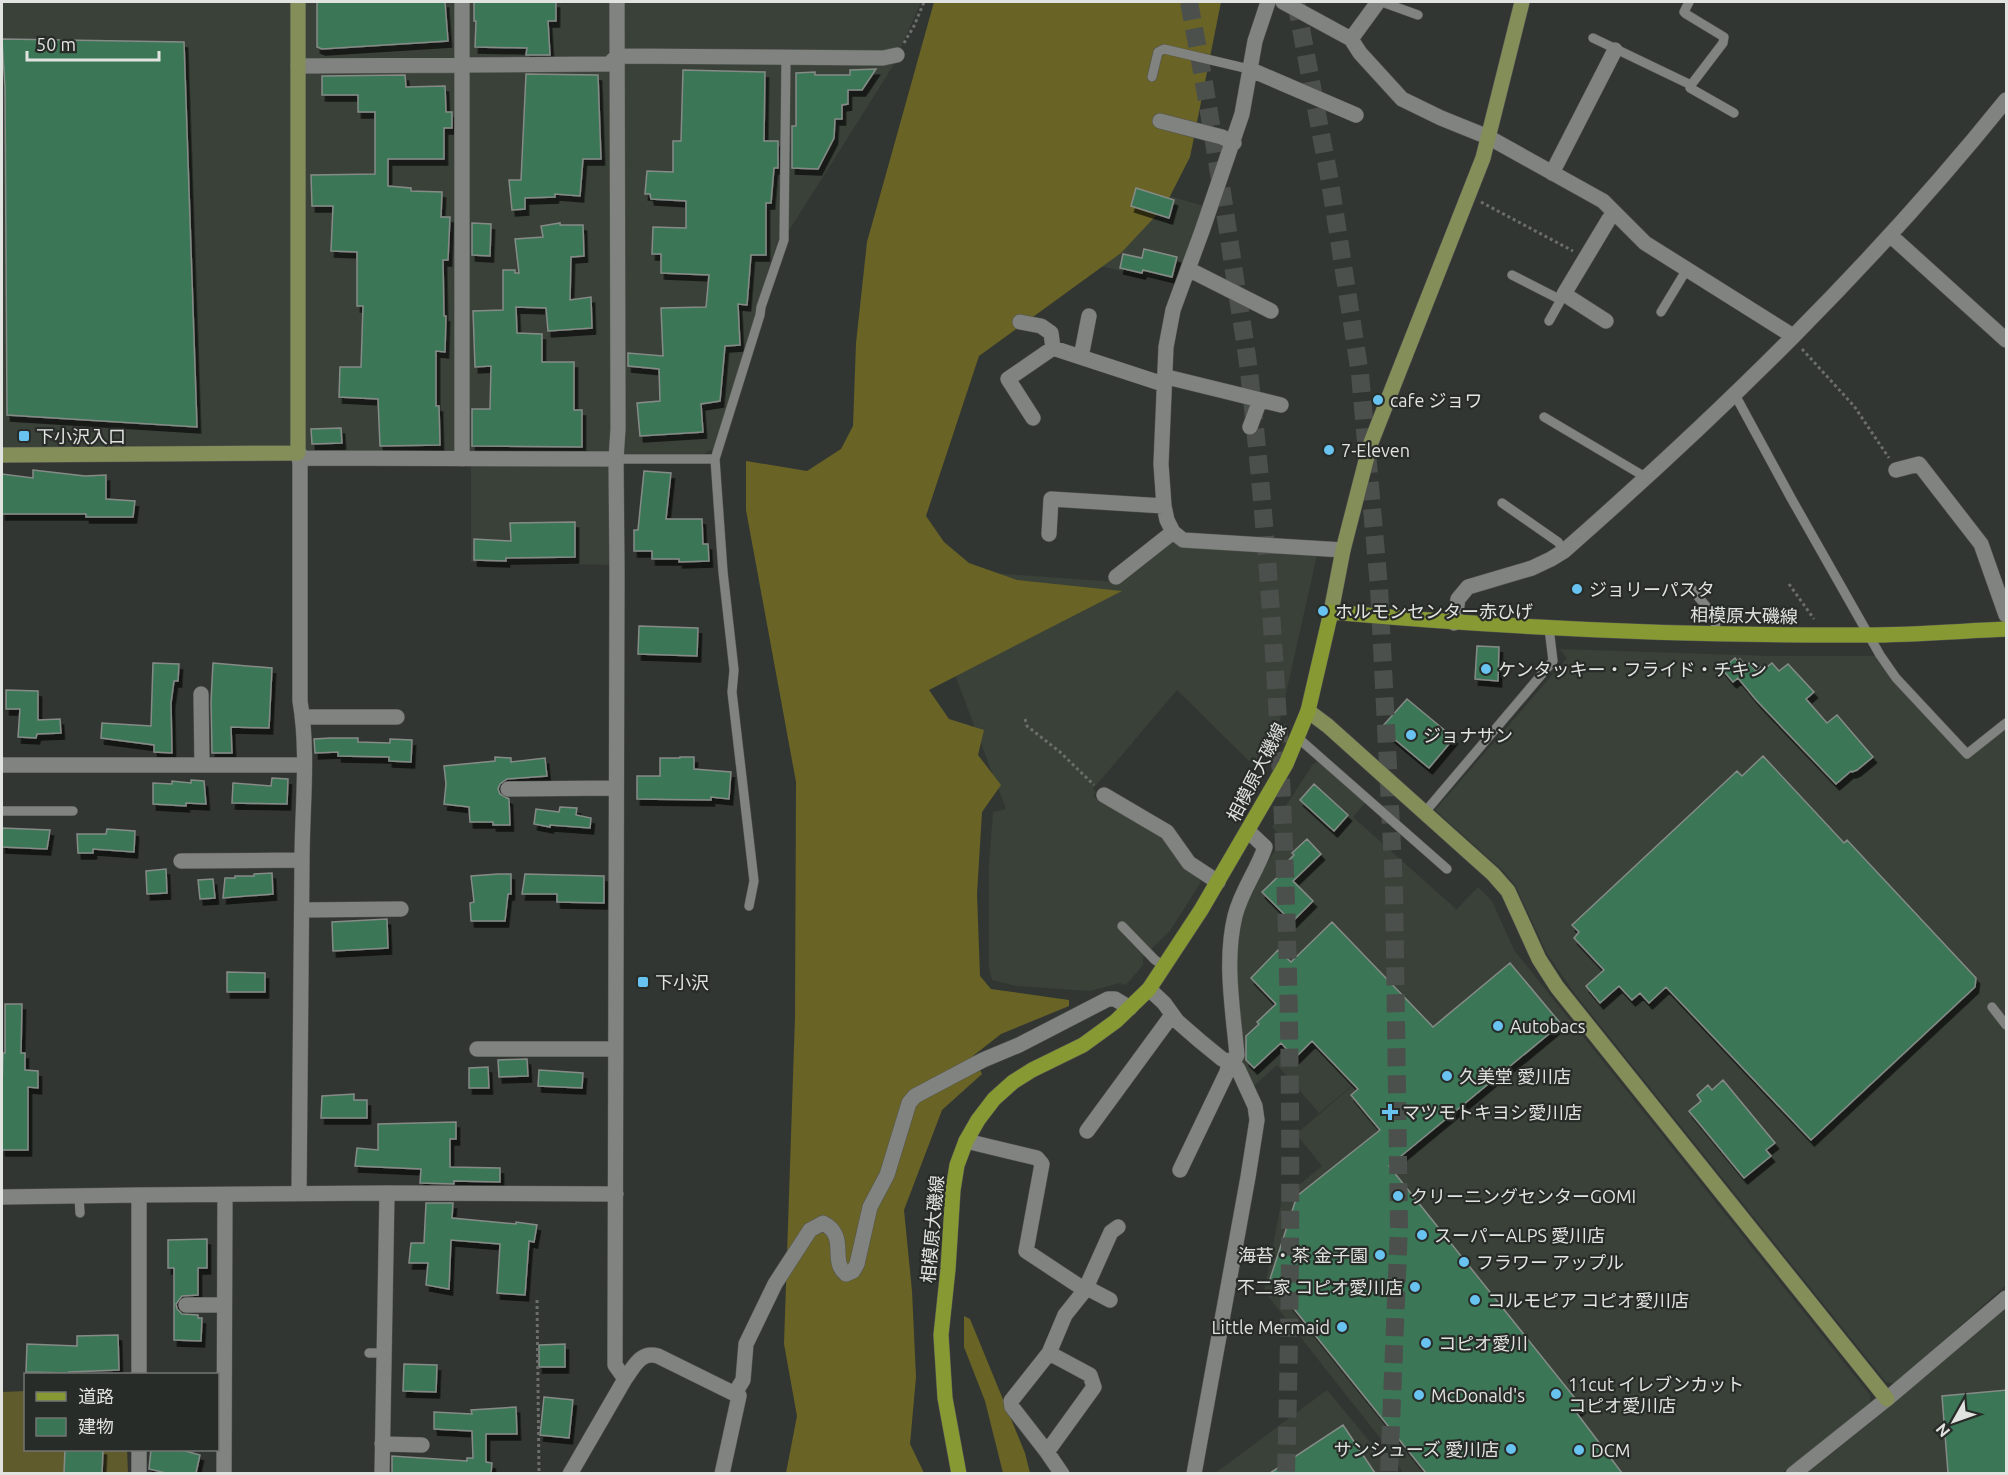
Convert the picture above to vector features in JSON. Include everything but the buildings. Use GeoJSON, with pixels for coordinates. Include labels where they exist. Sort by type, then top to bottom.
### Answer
{"type":"FeatureCollection","features":[{"type":"Feature","properties":{"kind":"main road","name":"相模原大磯線"},"geometry":{"type":"LineString","coordinates":[[959,1473],[945,1398],[941,1335],[953,1190],[957,1165],[966,1141],[978,1120],[1013,1082],[1032,1070],[1083,1046],[1116,1021],[1149,989],[1218,882],[1286,764],[1308,711],[1331,612],[1454,623],[1716,634],[1868,635],[2007,629]]}},
{"type":"Feature","properties":{"kind":"street"},"geometry":{"type":"LineString","coordinates":[[298,2],[298,453],[300,463],[300,701],[303,717],[304,765],[299,1194]]}},
{"type":"Feature","properties":{"kind":"street"},"geometry":{"type":"LineString","coordinates":[[462,2],[462,459]]}},
{"type":"Feature","properties":{"kind":"street"},"geometry":{"type":"LineString","coordinates":[[617,2],[615,1365],[625,1379]]}},
{"type":"Feature","properties":{"kind":"street"},"geometry":{"type":"LineString","coordinates":[[1268,2],[1255,41],[1242,114],[1234,143],[1173,310],[1163,381],[1161,464],[1164,506],[1173,532],[1183,540],[1343,550]]}},
{"type":"Feature","properties":{"kind":"street"},"geometry":{"type":"LineString","coordinates":[[1283,2],[1351,39],[1360,53],[1402,99],[1488,137],[1603,201],[1645,243],[1793,336]]}},
{"type":"Feature","properties":{"kind":"street"},"geometry":{"type":"LineString","coordinates":[[1351,39],[1380,2]]}},
{"type":"Feature","properties":{"kind":"street"},"geometry":{"type":"LineString","coordinates":[[1331,612],[1343,550],[1371,445],[1469,195],[1488,137],[1522,2]]}},
{"type":"Feature","properties":{"kind":"street"},"geometry":{"type":"LineString","coordinates":[[1552,172],[1615,50]]}},
{"type":"Feature","properties":{"kind":"street"},"geometry":{"type":"LineString","coordinates":[[298,66],[609,64],[616,56],[883,58],[897,55]]}},
{"type":"Feature","properties":{"kind":"street"},"geometry":{"type":"LineString","coordinates":[[1249,69],[1356,115]]}},
{"type":"Feature","properties":{"kind":"street"},"geometry":{"type":"LineString","coordinates":[[1454,623],[1458,599],[1468,587],[1532,568],[1551,559],[1564,551],[1647,478],[1793,336],[1890,235],[2007,100]]}},
{"type":"Feature","properties":{"kind":"street"},"geometry":{"type":"LineString","coordinates":[[1160,121],[1222,137],[1234,143]]}},
{"type":"Feature","properties":{"kind":"street"},"geometry":{"type":"LineString","coordinates":[[1606,321],[1562,297],[1610,219],[1616,214]]}},
{"type":"Feature","properties":{"kind":"street"},"geometry":{"type":"LineString","coordinates":[[1890,235],[2007,340]]}},
{"type":"Feature","properties":{"kind":"street"},"geometry":{"type":"LineString","coordinates":[[1188,269],[1271,311]]}},
{"type":"Feature","properties":{"kind":"street"},"geometry":{"type":"LineString","coordinates":[[1081,357],[1089,316]]}},
{"type":"Feature","properties":{"kind":"street"},"geometry":{"type":"LineString","coordinates":[[1020,322],[1041,326],[1051,333],[1053,348]]}},
{"type":"Feature","properties":{"kind":"street"},"geometry":{"type":"LineString","coordinates":[[1033,418],[1004,374],[1053,348],[1163,381],[1281,405]]}},
{"type":"Feature","properties":{"kind":"street"},"geometry":{"type":"LineString","coordinates":[[1250,427],[1260,399]]}},
{"type":"Feature","properties":{"kind":"street"},"geometry":{"type":"LineString","coordinates":[[2,455],[298,453],[304,458],[616,459]]}},
{"type":"Feature","properties":{"kind":"street"},"geometry":{"type":"LineString","coordinates":[[1896,470],[1923,460],[1981,544],[2007,615]]}},
{"type":"Feature","properties":{"kind":"street"},"geometry":{"type":"LineString","coordinates":[[1048,534],[1052,483]]}},
{"type":"Feature","properties":{"kind":"street"},"geometry":{"type":"LineString","coordinates":[[1052,499],[1164,506]]}},
{"type":"Feature","properties":{"kind":"street"},"geometry":{"type":"LineString","coordinates":[[1116,577],[1173,532]]}},
{"type":"Feature","properties":{"kind":"street"},"geometry":{"type":"LineString","coordinates":[[201,694],[202,765]]}},
{"type":"Feature","properties":{"kind":"street"},"geometry":{"type":"LineString","coordinates":[[1308,711],[1328,726],[1493,873],[1508,891],[1539,960],[1557,987],[1887,1399]]}},
{"type":"Feature","properties":{"kind":"street"},"geometry":{"type":"LineString","coordinates":[[303,717],[397,717]]}},
{"type":"Feature","properties":{"kind":"street"},"geometry":{"type":"LineString","coordinates":[[2,765],[109,772],[202,765],[304,765]]}},
{"type":"Feature","properties":{"kind":"street"},"geometry":{"type":"LineString","coordinates":[[518,794],[616,788]]}},
{"type":"Feature","properties":{"kind":"street"},"geometry":{"type":"LineString","coordinates":[[1104,795],[1167,832],[1189,863],[1218,882]]}},
{"type":"Feature","properties":{"kind":"street"},"geometry":{"type":"LineString","coordinates":[[1180,1170],[1231,1062],[1237,1056],[1230,969],[1231,941],[1235,915],[1244,889],[1265,847],[1248,831]]}},
{"type":"Feature","properties":{"kind":"street"},"geometry":{"type":"LineString","coordinates":[[181,861],[203,867],[302,860]]}},
{"type":"Feature","properties":{"kind":"street"},"geometry":{"type":"LineString","coordinates":[[302,910],[401,909]]}},
{"type":"Feature","properties":{"kind":"street"},"geometry":{"type":"LineString","coordinates":[[1149,989],[1164,1003],[1176,1021],[1222,1059],[1231,1062],[1238,1069],[1255,1106],[1257,1120],[1194,1473]]}},
{"type":"Feature","properties":{"kind":"street"},"geometry":{"type":"LineString","coordinates":[[735,1393],[743,1380],[746,1344],[775,1284],[810,1230],[823,1223],[833,1230],[837,1238],[839,1265],[846,1274],[853,1271],[857,1264],[870,1207],[887,1175],[909,1103],[915,1096],[1108,999],[1114,999],[1130,1008]]}},
{"type":"Feature","properties":{"kind":"street"},"geometry":{"type":"LineString","coordinates":[[1087,1131],[1110,1111],[1173,1014]]}},
{"type":"Feature","properties":{"kind":"street"},"geometry":{"type":"LineString","coordinates":[[477,1049],[540,1055],[616,1049]]}},
{"type":"Feature","properties":{"kind":"street"},"geometry":{"type":"LineString","coordinates":[[966,1141],[1037,1158],[1042,1164],[1025,1218],[1026,1251],[1085,1290],[1091,1290],[1110,1300]]}},
{"type":"Feature","properties":{"kind":"street"},"geometry":{"type":"LineString","coordinates":[[2,1197],[387,1193],[616,1194]]}},
{"type":"Feature","properties":{"kind":"street"},"geometry":{"type":"LineString","coordinates":[[381,1473],[382,1444],[376,1353],[387,1193]]}},
{"type":"Feature","properties":{"kind":"street"},"geometry":{"type":"LineString","coordinates":[[139,1195],[139,1373]]}},
{"type":"Feature","properties":{"kind":"street"},"geometry":{"type":"LineString","coordinates":[[224,1473],[225,1195]]}},
{"type":"Feature","properties":{"kind":"street"},"geometry":{"type":"LineString","coordinates":[[1062,1473],[1012,1407],[1011,1401],[1049,1353],[1065,1315],[1085,1290],[1111,1232],[1118,1227]]}},
{"type":"Feature","properties":{"kind":"street"},"geometry":{"type":"LineString","coordinates":[[1793,1473],[1887,1399],[2007,1298]]}},
{"type":"Feature","properties":{"kind":"street"},"geometry":{"type":"LineString","coordinates":[[186,1305],[224,1305]]}},
{"type":"Feature","properties":{"kind":"street"},"geometry":{"type":"LineString","coordinates":[[570,1473],[625,1379],[643,1356],[649,1353],[739,1396],[722,1473]]}},
{"type":"Feature","properties":{"kind":"street"},"geometry":{"type":"LineString","coordinates":[[1047,1452],[1094,1387],[1090,1375],[1049,1353]]}},
{"type":"Feature","properties":{"kind":"street"},"geometry":{"type":"LineString","coordinates":[[382,1444],[422,1445]]}},
{"type":"Feature","properties":{"kind":"street"},"geometry":{"type":"LineString","coordinates":[[139,1451],[139,1473]]}},
{"type":"Feature","properties":{"kind":"lane"},"geometry":{"type":"LineString","coordinates":[[1380,2],[1418,15]]}},
{"type":"Feature","properties":{"kind":"lane"},"geometry":{"type":"LineString","coordinates":[[1689,2],[1684,12],[1686,15],[1724,37],[1723,43],[1691,85]]}},
{"type":"Feature","properties":{"kind":"lane"},"geometry":{"type":"LineString","coordinates":[[1593,38],[1691,85],[1690,88],[1734,113]]}},
{"type":"Feature","properties":{"kind":"lane"},"geometry":{"type":"LineString","coordinates":[[1152,77],[1158,52],[1164,49],[1249,69]]}},
{"type":"Feature","properties":{"kind":"lane"},"geometry":{"type":"LineString","coordinates":[[749,906],[754,881],[732,692],[734,670],[723,572],[715,459],[761,307],[784,240],[786,57]]}},
{"type":"Feature","properties":{"kind":"lane"},"geometry":{"type":"LineString","coordinates":[[1661,312],[1687,269]]}},
{"type":"Feature","properties":{"kind":"lane"},"geometry":{"type":"LineString","coordinates":[[1512,275],[1562,297],[1549,321]]}},
{"type":"Feature","properties":{"kind":"lane"},"geometry":{"type":"LineString","coordinates":[[1734,393],[1868,635],[1896,678],[1967,754],[2007,723]]}},
{"type":"Feature","properties":{"kind":"lane"},"geometry":{"type":"LineString","coordinates":[[1544,417],[1647,478]]}},
{"type":"Feature","properties":{"kind":"lane"},"geometry":{"type":"LineString","coordinates":[[616,459],[715,459]]}},
{"type":"Feature","properties":{"kind":"lane"},"geometry":{"type":"LineString","coordinates":[[1502,503],[1558,542],[1564,551]]}},
{"type":"Feature","properties":{"kind":"lane"},"geometry":{"type":"LineString","coordinates":[[1690,587],[1716,618],[1716,634]]}},
{"type":"Feature","properties":{"kind":"lane"},"geometry":{"type":"LineString","coordinates":[[1425,812],[1553,661],[1549,628]]}},
{"type":"Feature","properties":{"kind":"lane"},"geometry":{"type":"LineString","coordinates":[[1297,737],[1447,869]]}},
{"type":"Feature","properties":{"kind":"lane"},"geometry":{"type":"LineString","coordinates":[[2,811],[73,811]]}},
{"type":"Feature","properties":{"kind":"lane"},"geometry":{"type":"LineString","coordinates":[[1122,926],[1155,960],[1164,966]]}},
{"type":"Feature","properties":{"kind":"lane"},"geometry":{"type":"LineString","coordinates":[[1992,1008],[2007,1025]]}},
{"type":"Feature","properties":{"kind":"lane"},"geometry":{"type":"LineString","coordinates":[[80,1196],[80,1213]]}},
{"type":"Feature","properties":{"kind":"path"},"geometry":{"type":"LineString","coordinates":[[897,55],[914,26],[924,2]]}},
{"type":"Feature","properties":{"kind":"path"},"geometry":{"type":"LineString","coordinates":[[1469,195],[1586,257]]}},
{"type":"Feature","properties":{"kind":"path"},"geometry":{"type":"LineString","coordinates":[[1793,336],[1795,342],[1854,406],[1896,470]]}},
{"type":"Feature","properties":{"kind":"path"},"geometry":{"type":"LineString","coordinates":[[1789,584],[1815,620],[1820,635]]}},
{"type":"Feature","properties":{"kind":"path"},"geometry":{"type":"LineString","coordinates":[[1025,719],[1027,726],[1060,752],[1104,795]]}},
{"type":"Feature","properties":{"kind":"path"},"geometry":{"type":"LineString","coordinates":[[537,1300],[539,1473]]}},
{"type":"Feature","properties":{"kind":"shaded area"},"geometry":{"type":"Polygon","coordinates":[[[2,2],[921,2],[893,66],[790,229],[778,240],[715,448],[704,454],[610,455],[612,565],[471,562],[471,453],[2,448],[2,2]]]}},
{"type":"Feature","properties":{"kind":"shaded area"},"geometry":{"type":"Polygon","coordinates":[[[934,2],[1221,2],[1190,157],[1165,206],[1121,253],[979,356],[926,516],[944,542],[969,563],[1017,580],[1122,591],[929,690],[949,719],[984,730],[978,755],[1001,785],[982,812],[977,894],[980,976],[991,989],[1069,1000],[1069,1006],[1001,1034],[973,1056],[982,1074],[942,1110],[904,1210],[912,1291],[916,1377],[910,1444],[924,1473],[786,1473],[797,1416],[784,1344],[795,1017],[796,782],[746,510],[746,461],[807,471],[841,449],[853,426],[856,343],[867,242],[934,2]]]}},
{"type":"Feature","properties":{"kind":"shaded area"},"geometry":{"type":"Polygon","coordinates":[[[1135,186],[1204,206],[1177,283],[1091,264],[1135,186]]]}},
{"type":"Feature","properties":{"kind":"shaded area"},"geometry":{"type":"Polygon","coordinates":[[[1176,540],[1317,555],[1280,720],[1257,769],[1177,690],[1093,789],[1096,792],[1093,796],[1161,836],[1201,882],[1170,931],[1143,957],[1143,965],[1126,985],[1120,983],[1090,991],[1016,986],[992,980],[989,967],[989,864],[993,812],[1006,809],[950,662],[949,570],[1117,582],[1166,542],[1176,540]]]}},
{"type":"Feature","properties":{"kind":"shaded area"},"geometry":{"type":"Polygon","coordinates":[[[1559,649],[1770,656],[1877,656],[1967,757],[2006,727],[2006,1285],[1895,1384],[1886,1382],[1575,994],[1547,954],[1515,885],[1502,870],[1435,810],[1567,658],[1559,649]]]}},
{"type":"Feature","properties":{"kind":"shaded area"},"geometry":{"type":"Polygon","coordinates":[[[1318,761],[1367,801],[1353,817],[1456,909],[1454,912],[1478,887],[1492,901],[1514,950],[1870,1395],[1870,1403],[1782,1473],[1403,1473],[1388,1448],[1264,1291],[1282,1199],[1322,1166],[1296,1134],[1390,1054],[1319,1113],[1277,1065],[1254,1086],[1244,1073],[1235,969],[1240,914],[1252,894],[1255,881],[1278,846],[1278,834],[1272,827],[1313,764],[1318,761]]]}},
{"type":"Feature","properties":{"kind":"shaded area"},"geometry":{"type":"Polygon","coordinates":[[[2006,1306],[2006,1473],[1806,1474],[1884,1412],[2006,1306]]]}},
{"type":"Feature","properties":{"kind":"shaded area"},"geometry":{"type":"Polygon","coordinates":[[[964,1316],[970,1319],[1025,1453],[1030,1473],[1003,1473],[985,1401],[964,1347],[964,1316]]]}},
{"type":"Feature","properties":{"kind":"shaded area"},"geometry":{"type":"Polygon","coordinates":[[[1327,1390],[1374,1447],[1391,1473],[1214,1474],[1327,1390]]]}},
{"type":"Feature","properties":{"kind":"shaded area"},"geometry":{"type":"Polygon","coordinates":[[[24,1391],[24,1451],[127,1451],[128,1473],[2,1473],[2,1392],[24,1391]]]}},
{"type":"Feature","properties":{"kind":"tunnel"},"geometry":{"type":"LineString","coordinates":[[1189,2],[1247,359],[1264,525],[1274,660],[1282,796],[1290,1067],[1286,1474]]}},
{"type":"Feature","properties":{"kind":"tunnel"},"geometry":{"type":"LineString","coordinates":[[1296,2],[1330,182],[1360,374],[1379,587],[1394,886],[1399,1226],[1389,1474]]}},
{"type":"Feature","properties":{"kind":"place","name":"cafe ジョワ"},"geometry":{"type":"Point","coordinates":[1378,400]}},
{"type":"Feature","properties":{"kind":"place","name":"下小沢入口"},"geometry":{"type":"Point","coordinates":[24,436]}},
{"type":"Feature","properties":{"kind":"place","name":"7-Eleven"},"geometry":{"type":"Point","coordinates":[1329,450]}},
{"type":"Feature","properties":{"kind":"place","name":"ジョリーパスタ"},"geometry":{"type":"Point","coordinates":[1577,589]}},
{"type":"Feature","properties":{"kind":"place","name":"ホルモンセンター赤ひげ"},"geometry":{"type":"Point","coordinates":[1323,611]}},
{"type":"Feature","properties":{"kind":"place","name":"ケンタッキー・フライド・チキン"},"geometry":{"type":"Point","coordinates":[1486,669]}},
{"type":"Feature","properties":{"kind":"place","name":"ジョナサン"},"geometry":{"type":"Point","coordinates":[1411,735]}},
{"type":"Feature","properties":{"kind":"place","name":"下小沢"},"geometry":{"type":"Point","coordinates":[643,982]}},
{"type":"Feature","properties":{"kind":"place","name":"Autobacs"},"geometry":{"type":"Point","coordinates":[1498,1026]}},
{"type":"Feature","properties":{"kind":"place","name":"久美堂 愛川店"},"geometry":{"type":"Point","coordinates":[1447,1076]}},
{"type":"Feature","properties":{"kind":"place","name":"マツモトキヨシ愛川店"},"geometry":{"type":"Point","coordinates":[1390,1112]}},
{"type":"Feature","properties":{"kind":"place","name":"クリーニングセンターGOMI"},"geometry":{"type":"Point","coordinates":[1398,1196]}},
{"type":"Feature","properties":{"kind":"place","name":"スーパーALPS 愛川店"},"geometry":{"type":"Point","coordinates":[1422,1235]}},
{"type":"Feature","properties":{"kind":"place","name":"海苔・茶 金子園"},"geometry":{"type":"Point","coordinates":[1380,1255]}},
{"type":"Feature","properties":{"kind":"place","name":"フラワー アップル"},"geometry":{"type":"Point","coordinates":[1464,1262]}},
{"type":"Feature","properties":{"kind":"place","name":"不二家 コピオ愛川店"},"geometry":{"type":"Point","coordinates":[1415,1287]}},
{"type":"Feature","properties":{"kind":"place","name":"コルモピア コピオ愛川店"},"geometry":{"type":"Point","coordinates":[1475,1300]}},
{"type":"Feature","properties":{"kind":"place","name":"Little Mermaid"},"geometry":{"type":"Point","coordinates":[1342,1327]}},
{"type":"Feature","properties":{"kind":"place","name":"コピオ愛川"},"geometry":{"type":"Point","coordinates":[1426,1343]}},
{"type":"Feature","properties":{"kind":"place","name":"11cut イレブンカット コピオ愛川店"},"geometry":{"type":"Point","coordinates":[1556,1394]}},
{"type":"Feature","properties":{"kind":"place","name":"McDonald's"},"geometry":{"type":"Point","coordinates":[1419,1395]}},
{"type":"Feature","properties":{"kind":"place","name":"サンシューズ 愛川店"},"geometry":{"type":"Point","coordinates":[1511,1449]}},
{"type":"Feature","properties":{"kind":"place","name":"DCM"},"geometry":{"type":"Point","coordinates":[1579,1450]}}]}
